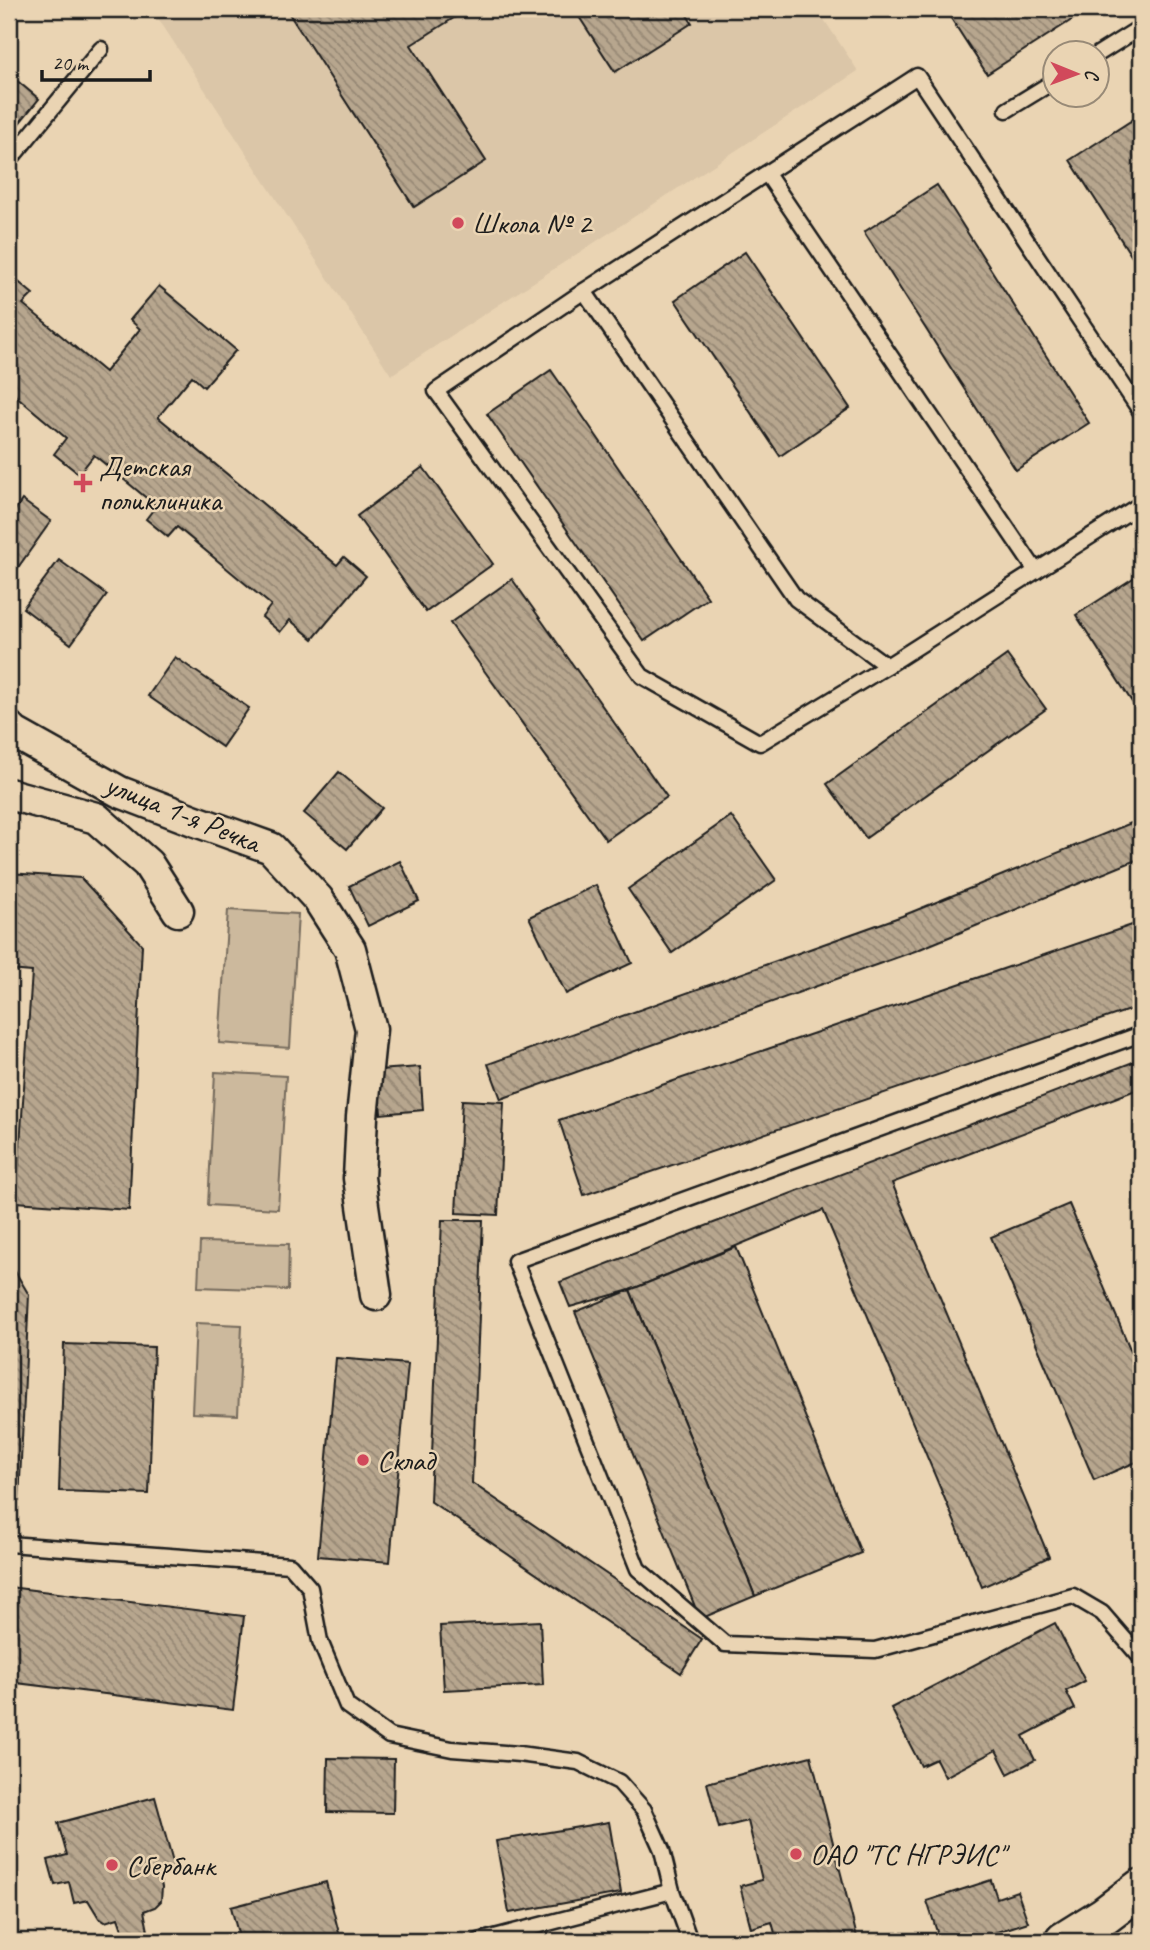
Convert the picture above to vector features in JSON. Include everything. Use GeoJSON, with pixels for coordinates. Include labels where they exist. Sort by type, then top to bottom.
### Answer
{"type":"FeatureCollection","features":[{"type":"Feature","properties":{"kind":"street","name":"улица 1-я Речка"},"geometry":{"type":"LineString","coordinates":[[9,727],[15,733],[120,792],[271,848],[318,899],[350,949],[371,1029],[359,1178],[376,1295]]}},
{"type":"Feature","properties":{"kind":"street"},"geometry":{"type":"LineString","coordinates":[[9,794],[96,818],[148,864],[178,911]]}},
{"type":"Feature","properties":{"kind":"street"},"geometry":{"type":"LineString","coordinates":[[1064,1941],[1141,1888]]}},
{"type":"Feature","properties":{"kind":"lane"},"geometry":{"type":"LineString","coordinates":[[1112,46],[1140,30]]}},
{"type":"Feature","properties":{"kind":"lane"},"geometry":{"type":"LineString","coordinates":[[9,160],[101,49]]}},
{"type":"Feature","properties":{"kind":"lane"},"geometry":{"type":"LineString","coordinates":[[1141,412],[917,76],[584,291],[436,391],[642,676],[760,743],[887,666],[1141,504]]}},
{"type":"Feature","properties":{"kind":"lane"},"geometry":{"type":"LineString","coordinates":[[1007,110],[1042,88]]}},
{"type":"Feature","properties":{"kind":"lane"},"geometry":{"type":"LineString","coordinates":[[767,174],[1035,571]]}},
{"type":"Feature","properties":{"kind":"lane"},"geometry":{"type":"LineString","coordinates":[[584,291],[796,599],[887,666]]}},
{"type":"Feature","properties":{"kind":"lane"},"geometry":{"type":"LineString","coordinates":[[1141,1034],[515,1261],[638,1569],[725,1644],[875,1650],[1073,1596],[1102,1613],[1141,1658]]}},
{"type":"Feature","properties":{"kind":"lane"},"geometry":{"type":"LineString","coordinates":[[9,1544],[290,1565],[310,1588],[320,1640],[347,1706],[389,1736],[452,1749],[578,1762],[619,1782],[644,1810],[662,1850],[672,1891],[690,1941]]}},
{"type":"Feature","properties":{"kind":"lane"},"geometry":{"type":"LineString","coordinates":[[479,1941],[672,1891]]}},
{"type":"Feature","properties":{"kind":"shaded area","name":"Школа № 2"},"geometry":{"type":"Polygon","coordinates":[[[152,9],[817,9],[858,71],[391,375],[152,9]]]}},
{"type":"Feature","properties":{"kind":"shaded area"},"geometry":{"type":"Polygon","coordinates":[[[228,910],[298,914],[290,1048],[219,1043],[228,910]]]}},
{"type":"Feature","properties":{"kind":"shaded area"},"geometry":{"type":"Polygon","coordinates":[[[215,1072],[286,1076],[278,1209],[208,1205],[215,1072]]]}},
{"type":"Feature","properties":{"kind":"shaded area"},"geometry":{"type":"Polygon","coordinates":[[[200,1242],[289,1244],[288,1290],[198,1287],[200,1242]]]}},
{"type":"Feature","properties":{"kind":"shaded area"},"geometry":{"type":"Polygon","coordinates":[[[196,1323],[242,1325],[238,1415],[192,1413],[196,1323]]]}},
{"type":"Feature","properties":{"kind":"building"},"geometry":{"type":"Polygon","coordinates":[[[286,9],[468,9],[411,45],[486,161],[414,207],[286,9]]]}},
{"type":"Feature","properties":{"kind":"building"},"geometry":{"type":"Polygon","coordinates":[[[574,9],[683,9],[692,23],[615,72],[574,9]]]}},
{"type":"Feature","properties":{"kind":"building"},"geometry":{"type":"Polygon","coordinates":[[[945,9],[1089,9],[1042,38],[987,74],[945,9]]]}},
{"type":"Feature","properties":{"kind":"building"},"geometry":{"type":"Polygon","coordinates":[[[9,74],[39,99],[9,136],[9,74]]]}},
{"type":"Feature","properties":{"kind":"building"},"geometry":{"type":"Polygon","coordinates":[[[1137,117],[1141,124],[1141,271],[1070,160],[1137,117]]]}},
{"type":"Feature","properties":{"kind":"building"},"geometry":{"type":"Polygon","coordinates":[[[937,185],[1089,423],[1016,470],[864,232],[937,185]]]}},
{"type":"Feature","properties":{"kind":"building"},"geometry":{"type":"Polygon","coordinates":[[[745,252],[850,408],[780,456],[675,300],[745,252]]]}},
{"type":"Feature","properties":{"kind":"building"},"geometry":{"type":"Polygon","coordinates":[[[9,274],[33,294],[23,304],[105,372],[140,329],[130,320],[159,286],[236,350],[204,387],[192,376],[158,417],[337,565],[344,557],[366,576],[313,639],[290,620],[280,632],[262,617],[271,605],[177,527],[168,537],[146,519],[156,506],[94,455],[79,474],[54,454],[66,438],[9,390],[9,274]]]}},
{"type":"Feature","properties":{"kind":"building"},"geometry":{"type":"Polygon","coordinates":[[[551,370],[708,598],[644,641],[487,414],[551,370]]]}},
{"type":"Feature","properties":{"kind":"building"},"geometry":{"type":"Polygon","coordinates":[[[423,467],[493,564],[426,612],[357,516],[423,467]]]}},
{"type":"Feature","properties":{"kind":"building"},"geometry":{"type":"Polygon","coordinates":[[[22,500],[51,521],[9,580],[9,519],[22,500]]]}},
{"type":"Feature","properties":{"kind":"building"},"geometry":{"type":"Polygon","coordinates":[[[59,560],[107,595],[71,644],[23,608],[59,560]]]}},
{"type":"Feature","properties":{"kind":"building"},"geometry":{"type":"Polygon","coordinates":[[[1141,573],[1141,716],[1076,615],[1141,573]]]}},
{"type":"Feature","properties":{"kind":"building"},"geometry":{"type":"Polygon","coordinates":[[[512,579],[667,797],[606,840],[450,623],[512,579]]]}},
{"type":"Feature","properties":{"kind":"building"},"geometry":{"type":"Polygon","coordinates":[[[1007,655],[1046,709],[866,838],[827,784],[1007,655]]]}},
{"type":"Feature","properties":{"kind":"building"},"geometry":{"type":"Polygon","coordinates":[[[175,657],[249,708],[222,747],[148,696],[175,657]]]}},
{"type":"Feature","properties":{"kind":"building"},"geometry":{"type":"Polygon","coordinates":[[[339,772],[382,808],[347,849],[304,813],[339,772]]]}},
{"type":"Feature","properties":{"kind":"building"},"geometry":{"type":"Polygon","coordinates":[[[731,816],[776,880],[672,953],[628,889],[731,816]]]}},
{"type":"Feature","properties":{"kind":"building"},"geometry":{"type":"Polygon","coordinates":[[[1141,819],[1141,858],[915,951],[501,1099],[488,1064],[902,916],[1141,819]]]}},
{"type":"Feature","properties":{"kind":"building"},"geometry":{"type":"Polygon","coordinates":[[[400,861],[419,901],[368,926],[349,886],[400,861]]]}},
{"type":"Feature","properties":{"kind":"building"},"geometry":{"type":"Polygon","coordinates":[[[9,873],[81,878],[142,945],[129,1210],[16,1202],[32,972],[9,970],[9,873]]]}},
{"type":"Feature","properties":{"kind":"building"},"geometry":{"type":"Polygon","coordinates":[[[596,885],[632,963],[566,994],[529,917],[596,885]]]}},
{"type":"Feature","properties":{"kind":"building"},"geometry":{"type":"Polygon","coordinates":[[[1141,922],[1141,1006],[584,1195],[559,1120],[1141,922]]]}},
{"type":"Feature","properties":{"kind":"building"},"geometry":{"type":"Polygon","coordinates":[[[1141,1059],[1141,1088],[892,1183],[1049,1557],[982,1587],[823,1210],[630,1290],[570,1307],[560,1282],[1141,1059]]]}},
{"type":"Feature","properties":{"kind":"building"},"geometry":{"type":"Polygon","coordinates":[[[420,1067],[423,1110],[381,1114],[378,1070],[420,1067]]]}},
{"type":"Feature","properties":{"kind":"building"},"geometry":{"type":"Polygon","coordinates":[[[462,1100],[504,1102],[498,1215],[456,1213],[462,1100]]]}},
{"type":"Feature","properties":{"kind":"building"},"geometry":{"type":"Polygon","coordinates":[[[1069,1204],[1141,1375],[1141,1460],[1094,1480],[991,1237],[1069,1204]]]}},
{"type":"Feature","properties":{"kind":"building"},"geometry":{"type":"Polygon","coordinates":[[[442,1220],[483,1220],[472,1483],[702,1639],[681,1673],[430,1501],[442,1220]]]}},
{"type":"Feature","properties":{"kind":"building"},"geometry":{"type":"Polygon","coordinates":[[[736,1247],[861,1553],[755,1596],[630,1290],[736,1247]]]}},
{"type":"Feature","properties":{"kind":"building"},"geometry":{"type":"Polygon","coordinates":[[[9,1261],[29,1295],[19,1501],[9,1500],[9,1261]]]}},
{"type":"Feature","properties":{"kind":"building"},"geometry":{"type":"Polygon","coordinates":[[[630,1290],[755,1596],[700,1619],[575,1312],[630,1290]]]}},
{"type":"Feature","properties":{"kind":"building"},"geometry":{"type":"Polygon","coordinates":[[[64,1344],[154,1347],[149,1494],[59,1491],[64,1344]]]}},
{"type":"Feature","properties":{"kind":"building","name":"Склад"},"geometry":{"type":"Polygon","coordinates":[[[336,1358],[408,1364],[390,1562],[318,1556],[336,1358]]]}},
{"type":"Feature","properties":{"kind":"building"},"geometry":{"type":"Polygon","coordinates":[[[9,1587],[244,1616],[233,1710],[9,1682],[9,1587]]]}},
{"type":"Feature","properties":{"kind":"building"},"geometry":{"type":"Polygon","coordinates":[[[540,1621],[543,1685],[444,1690],[440,1626],[540,1621]]]}},
{"type":"Feature","properties":{"kind":"building"},"geometry":{"type":"Polygon","coordinates":[[[1055,1623],[1085,1681],[1066,1691],[1075,1709],[1023,1736],[1035,1760],[1008,1774],[996,1750],[945,1777],[936,1759],[921,1766],[891,1708],[1055,1623]]]}},
{"type":"Feature","properties":{"kind":"building","name":"ОАО \"ТС НГРЭИС\""},"geometry":{"type":"Polygon","coordinates":[[[811,1756],[858,1941],[777,1941],[772,1922],[751,1928],[740,1886],[762,1880],[748,1821],[719,1828],[707,1783],[811,1756]]]}},
{"type":"Feature","properties":{"kind":"building"},"geometry":{"type":"Polygon","coordinates":[[[328,1758],[394,1759],[393,1813],[327,1812],[328,1758]]]}},
{"type":"Feature","properties":{"kind":"building","name":"Сбербанк"},"geometry":{"type":"Polygon","coordinates":[[[155,1797],[175,1870],[159,1875],[161,1901],[155,1907],[144,1911],[149,1936],[126,1941],[118,1918],[105,1922],[99,1918],[88,1900],[74,1903],[69,1882],[55,1885],[48,1860],[67,1855],[58,1823],[155,1797]]]}},
{"type":"Feature","properties":{"kind":"building"},"geometry":{"type":"Polygon","coordinates":[[[609,1822],[621,1893],[509,1913],[496,1841],[609,1822]]]}},
{"type":"Feature","properties":{"kind":"building"},"geometry":{"type":"Polygon","coordinates":[[[991,1880],[997,1898],[1017,1891],[1028,1922],[969,1941],[940,1941],[927,1901],[991,1880]]]}},
{"type":"Feature","properties":{"kind":"building"},"geometry":{"type":"Polygon","coordinates":[[[326,1882],[341,1941],[240,1941],[231,1907],[326,1882]]]}},
{"type":"Feature","properties":{"kind":"place","name":"Школа № 2"},"geometry":{"type":"Point","coordinates":[458,223]}},
{"type":"Feature","properties":{"kind":"place","name":"Детская поликлиника"},"geometry":{"type":"Point","coordinates":[83,483]}},
{"type":"Feature","properties":{"kind":"place","name":"Склад"},"geometry":{"type":"Point","coordinates":[363,1460]}},
{"type":"Feature","properties":{"kind":"place","name":"ОАО \"ТС НГРЭИС\""},"geometry":{"type":"Point","coordinates":[796,1854]}},
{"type":"Feature","properties":{"kind":"place","name":"Сбербанк"},"geometry":{"type":"Point","coordinates":[112,1865]}}]}
